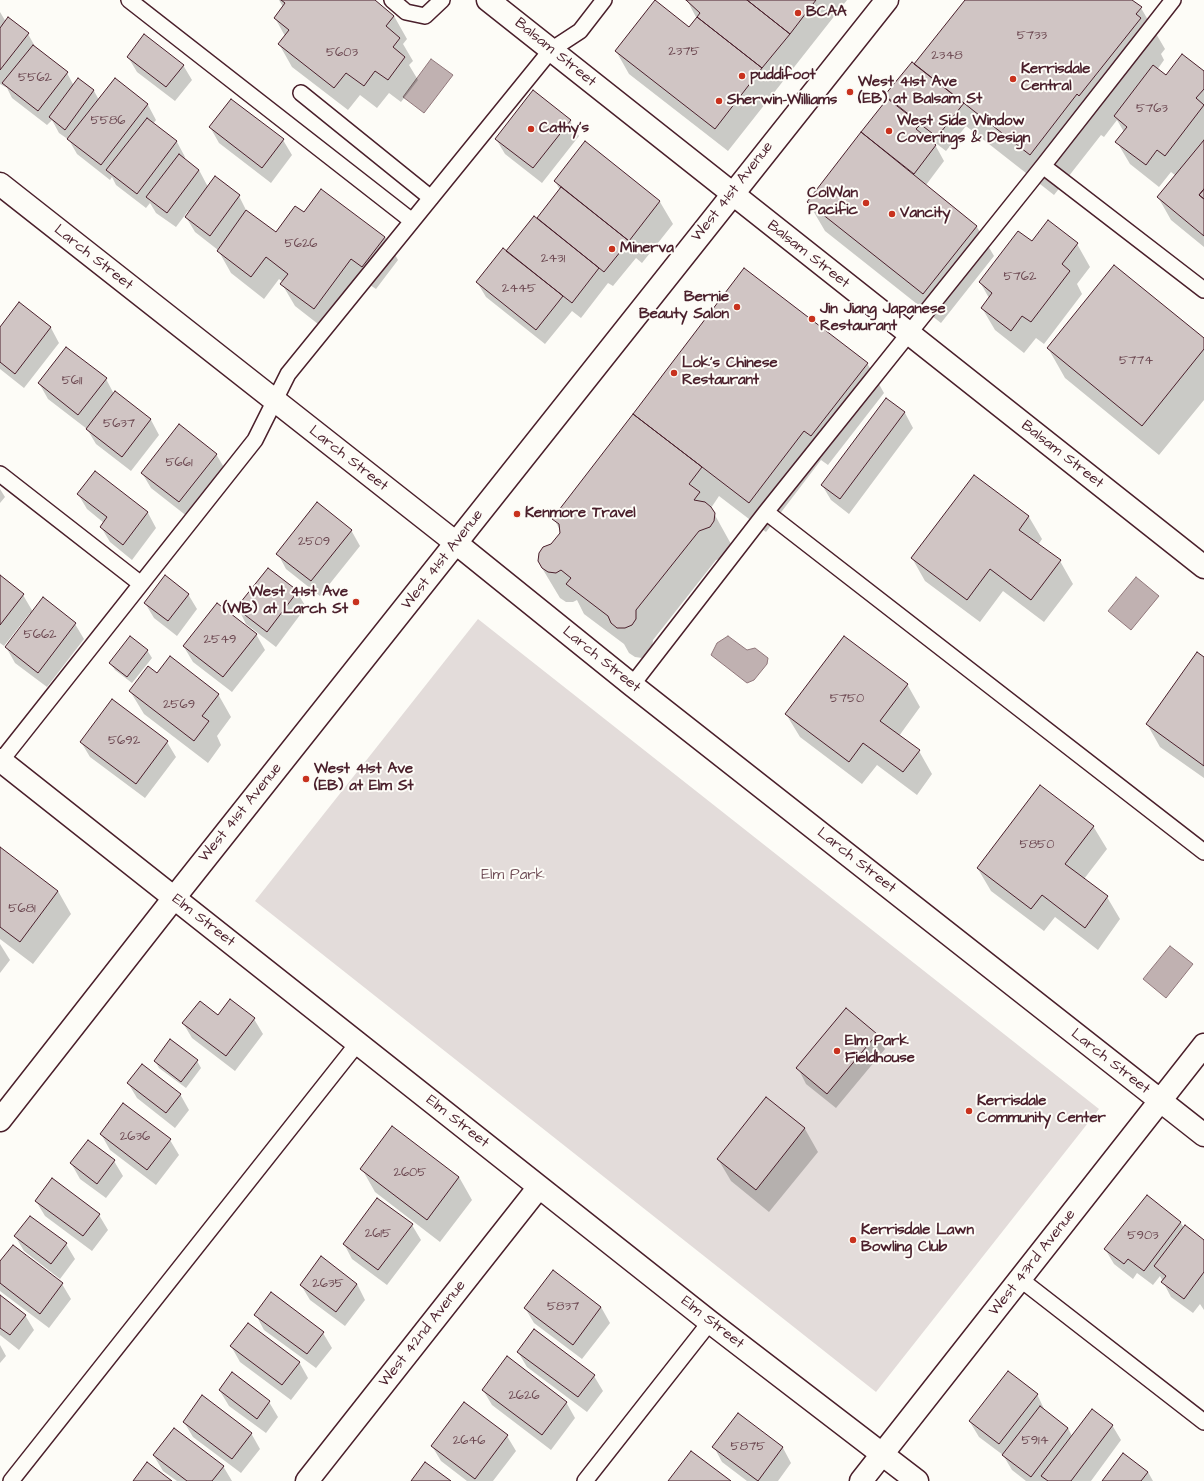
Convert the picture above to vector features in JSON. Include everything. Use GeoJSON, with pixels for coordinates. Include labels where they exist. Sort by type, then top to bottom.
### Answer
{"type":"FeatureCollection","features":[{"type":"Feature","properties":{"kind":"street","name":"Balsam Street"},"geometry":{"type":"LineString","coordinates":[[488,0],[1204,567]]}},
{"type":"Feature","properties":{"kind":"street","name":"West 41st Avenue"},"geometry":{"type":"LineString","coordinates":[[0,1120],[174,898],[887,0]]}},
{"type":"Feature","properties":{"kind":"street","name":"Larch Street"},"geometry":{"type":"LineString","coordinates":[[0,184],[632,685],[1204,1135]]}},
{"type":"Feature","properties":{"kind":"street","name":"Elm Street"},"geometry":{"type":"LineString","coordinates":[[0,761],[710,1322],[917,1481]]}},
{"type":"Feature","properties":{"kind":"street","name":"West 43rd Avenue"},"geometry":{"type":"LineString","coordinates":[[861,1481],[1204,1045]]}},
{"type":"Feature","properties":{"kind":"street","name":"West 42nd Avenue"},"geometry":{"type":"LineString","coordinates":[[307,1481],[539,1187]]}},
{"type":"Feature","properties":{"kind":"lane"},"geometry":{"type":"LineString","coordinates":[[129,0],[412,222]]}},
{"type":"Feature","properties":{"kind":"lane"},"geometry":{"type":"LineString","coordinates":[[392,0],[406,12],[425,16],[442,0]]}},
{"type":"Feature","properties":{"kind":"lane"},"geometry":{"type":"LineString","coordinates":[[0,761],[255,440],[288,374],[551,50],[580,31],[604,0]]}},
{"type":"Feature","properties":{"kind":"lane"},"geometry":{"type":"LineString","coordinates":[[632,685],[766,512],[1043,166],[1173,0]]}},
{"type":"Feature","properties":{"kind":"lane"},"geometry":{"type":"LineString","coordinates":[[301,93],[431,198]]}},
{"type":"Feature","properties":{"kind":"lane"},"geometry":{"type":"LineString","coordinates":[[1043,166],[1204,290]]}},
{"type":"Feature","properties":{"kind":"lane"},"geometry":{"type":"LineString","coordinates":[[0,474],[140,584]]}},
{"type":"Feature","properties":{"kind":"lane"},"geometry":{"type":"LineString","coordinates":[[766,512],[1204,852]]}},
{"type":"Feature","properties":{"kind":"lane"},"geometry":{"type":"LineString","coordinates":[[11,1481],[357,1044]]}},
{"type":"Feature","properties":{"kind":"lane"},"geometry":{"type":"LineString","coordinates":[[1020,1280],[1204,1422]]}},
{"type":"Feature","properties":{"kind":"lane"},"geometry":{"type":"LineString","coordinates":[[585,1481],[710,1322]]}},
{"type":"Feature","properties":{"kind":"green space","name":"Elm Park"},"geometry":{"type":"Polygon","coordinates":[[[478,619],[1099,1109],[876,1392],[255,901],[478,619]]]}},
{"type":"Feature","properties":{"kind":"shaded area"},"geometry":{"type":"Polygon","coordinates":[[[431,59],[453,75],[424,113],[403,97],[431,59]]]}},
{"type":"Feature","properties":{"kind":"shaded area"},"geometry":{"type":"Polygon","coordinates":[[[1136,577],[1159,596],[1131,630],[1108,611],[1136,577]]]}},
{"type":"Feature","properties":{"kind":"shaded area"},"geometry":{"type":"Polygon","coordinates":[[[728,636],[747,650],[755,648],[768,658],[767,664],[754,680],[747,683],[711,655],[717,643],[728,636]]]}},
{"type":"Feature","properties":{"kind":"shaded area"},"geometry":{"type":"Polygon","coordinates":[[[1170,946],[1193,964],[1166,998],[1143,979],[1170,946]]]}},
{"type":"Feature","properties":{"kind":"building"},"geometry":{"type":"Polygon","coordinates":[[[281,0],[375,0],[394,16],[386,26],[400,38],[393,47],[405,57],[388,80],[375,71],[364,86],[346,73],[334,88],[278,44],[289,30],[274,18],[285,3],[281,0]]]}},
{"type":"Feature","properties":{"kind":"building"},"geometry":{"type":"Polygon","coordinates":[[[655,0],[689,27],[697,17],[762,68],[715,129],[615,51],[655,0]]]}},
{"type":"Feature","properties":{"kind":"building"},"geometry":{"type":"Polygon","coordinates":[[[686,0],[747,0],[790,34],[762,68],[697,17],[700,13],[686,0]]]}},
{"type":"Feature","properties":{"kind":"building"},"geometry":{"type":"Polygon","coordinates":[[[747,0],[816,0],[790,34],[747,0]]]}},
{"type":"Feature","properties":{"kind":"building","name":"Kerrisdale Central"},"geometry":{"type":"Polygon","coordinates":[[[965,0],[1132,0],[1142,7],[1136,14],[1141,18],[1079,96],[1077,94],[1030,155],[914,64],[965,0]]]}},
{"type":"Feature","properties":{"kind":"building"},"geometry":{"type":"Polygon","coordinates":[[[8,17],[29,33],[0,70],[0,28],[8,17]]]}},
{"type":"Feature","properties":{"kind":"building"},"geometry":{"type":"Polygon","coordinates":[[[144,34],[184,65],[166,87],[127,57],[144,34]]]}},
{"type":"Feature","properties":{"kind":"building"},"geometry":{"type":"Polygon","coordinates":[[[33,45],[68,72],[38,111],[2,83],[33,45]]]}},
{"type":"Feature","properties":{"kind":"building"},"geometry":{"type":"Polygon","coordinates":[[[1182,54],[1204,71],[1204,89],[1196,98],[1204,105],[1165,156],[1157,150],[1146,165],[1115,142],[1127,127],[1114,116],[1153,65],[1166,75],[1182,54]]]}},
{"type":"Feature","properties":{"kind":"building"},"geometry":{"type":"Polygon","coordinates":[[[912,62],[964,103],[937,137],[884,96],[912,62]]]}},
{"type":"Feature","properties":{"kind":"building"},"geometry":{"type":"Polygon","coordinates":[[[78,78],[94,90],[65,130],[49,117],[78,78]]]}},
{"type":"Feature","properties":{"kind":"building"},"geometry":{"type":"Polygon","coordinates":[[[115,78],[148,104],[101,165],[67,139],[115,78]]]}},
{"type":"Feature","properties":{"kind":"building"},"geometry":{"type":"Polygon","coordinates":[[[533,90],[571,120],[533,168],[495,139],[533,90]]]}},
{"type":"Feature","properties":{"kind":"building"},"geometry":{"type":"Polygon","coordinates":[[[888,98],[921,124],[916,129],[936,145],[914,174],[861,132],[888,98]]]}},
{"type":"Feature","properties":{"kind":"building"},"geometry":{"type":"Polygon","coordinates":[[[231,99],[284,139],[262,168],[209,127],[231,99]]]}},
{"type":"Feature","properties":{"kind":"building"},"geometry":{"type":"Polygon","coordinates":[[[147,118],[177,141],[137,194],[106,170],[147,118]]]}},
{"type":"Feature","properties":{"kind":"building","name":"Vancity"},"geometry":{"type":"Polygon","coordinates":[[[861,132],[977,226],[923,294],[807,202],[861,132]]]}},
{"type":"Feature","properties":{"kind":"building"},"geometry":{"type":"Polygon","coordinates":[[[1204,140],[1204,189],[1199,195],[1204,199],[1204,236],[1157,197],[1204,140]]]}},
{"type":"Feature","properties":{"kind":"building"},"geometry":{"type":"Polygon","coordinates":[[[585,141],[660,201],[629,241],[554,181],[585,141]]]}},
{"type":"Feature","properties":{"kind":"building"},"geometry":{"type":"Polygon","coordinates":[[[179,154],[199,170],[167,213],[146,197],[179,154]]]}},
{"type":"Feature","properties":{"kind":"building"},"geometry":{"type":"Polygon","coordinates":[[[215,176],[240,195],[210,236],[185,217],[215,176]]]}},
{"type":"Feature","properties":{"kind":"building"},"geometry":{"type":"Polygon","coordinates":[[[561,187],[629,241],[604,272],[537,218],[561,187]]]}},
{"type":"Feature","properties":{"kind":"building"},"geometry":{"type":"Polygon","coordinates":[[[321,189],[385,237],[362,267],[351,259],[314,309],[280,284],[288,274],[266,257],[251,277],[217,251],[246,210],[276,232],[295,206],[304,212],[321,189]]]}},
{"type":"Feature","properties":{"kind":"building"},"geometry":{"type":"Polygon","coordinates":[[[1204,189],[1204,199],[1199,195],[1204,189]]]}},
{"type":"Feature","properties":{"kind":"building"},"geometry":{"type":"Polygon","coordinates":[[[534,216],[599,268],[572,303],[506,251],[534,216]]]}},
{"type":"Feature","properties":{"kind":"building"},"geometry":{"type":"Polygon","coordinates":[[[1048,220],[1078,243],[1062,264],[1070,271],[1031,322],[1022,316],[1011,331],[981,308],[992,293],[979,282],[1018,231],[1032,241],[1048,220]]]}},
{"type":"Feature","properties":{"kind":"building"},"geometry":{"type":"Polygon","coordinates":[[[503,248],[563,296],[536,330],[476,282],[503,248]]]}},
{"type":"Feature","properties":{"kind":"building"},"geometry":{"type":"Polygon","coordinates":[[[1114,265],[1204,338],[1204,349],[1142,426],[1047,348],[1114,265]]]}},
{"type":"Feature","properties":{"kind":"building"},"geometry":{"type":"Polygon","coordinates":[[[744,268],[868,363],[811,436],[804,431],[749,503],[633,414],[744,268]]]}},
{"type":"Feature","properties":{"kind":"building"},"geometry":{"type":"Polygon","coordinates":[[[19,302],[51,327],[15,374],[0,362],[0,327],[19,302]]]}},
{"type":"Feature","properties":{"kind":"building"},"geometry":{"type":"Polygon","coordinates":[[[66,347],[107,378],[78,415],[38,383],[66,347]]]}},
{"type":"Feature","properties":{"kind":"building"},"geometry":{"type":"Polygon","coordinates":[[[115,391],[151,419],[122,457],[86,429],[115,391]]]}},
{"type":"Feature","properties":{"kind":"building"},"geometry":{"type":"Polygon","coordinates":[[[886,398],[905,412],[840,499],[821,485],[886,398]]]}},
{"type":"Feature","properties":{"kind":"building"},"geometry":{"type":"Polygon","coordinates":[[[633,414],[702,467],[689,484],[700,492],[694,500],[705,502],[715,513],[714,521],[710,527],[699,531],[636,610],[636,619],[632,625],[625,628],[617,628],[611,623],[608,616],[566,584],[571,578],[561,570],[556,573],[548,572],[542,568],[538,561],[539,553],[543,547],[551,544],[560,533],[559,524],[552,519],[633,414]]]}},
{"type":"Feature","properties":{"kind":"building"},"geometry":{"type":"Polygon","coordinates":[[[179,424],[217,454],[179,502],[141,473],[179,424]]]}},
{"type":"Feature","properties":{"kind":"building"},"geometry":{"type":"Polygon","coordinates":[[[95,471],[148,512],[123,545],[100,527],[107,517],[77,494],[95,471]]]}},
{"type":"Feature","properties":{"kind":"building"},"geometry":{"type":"Polygon","coordinates":[[[974,475],[1029,516],[1019,530],[1061,560],[1031,600],[990,569],[967,600],[911,558],[974,475]]]}},
{"type":"Feature","properties":{"kind":"building"},"geometry":{"type":"Polygon","coordinates":[[[317,502],[352,530],[311,581],[276,554],[317,502]]]}},
{"type":"Feature","properties":{"kind":"building"},"geometry":{"type":"Polygon","coordinates":[[[268,568],[298,591],[267,632],[236,608],[268,568]]]}},
{"type":"Feature","properties":{"kind":"building"},"geometry":{"type":"Polygon","coordinates":[[[0,575],[24,594],[0,625],[0,575]]]}},
{"type":"Feature","properties":{"kind":"building"},"geometry":{"type":"Polygon","coordinates":[[[165,575],[189,594],[168,621],[144,603],[165,575]]]}},
{"type":"Feature","properties":{"kind":"building"},"geometry":{"type":"Polygon","coordinates":[[[43,597],[76,623],[38,673],[5,647],[43,597]]]}},
{"type":"Feature","properties":{"kind":"building"},"geometry":{"type":"Polygon","coordinates":[[[217,603],[257,634],[223,677],[183,646],[217,603]]]}},
{"type":"Feature","properties":{"kind":"building"},"geometry":{"type":"Polygon","coordinates":[[[130,636],[148,650],[127,677],[109,663],[130,636]]]}},
{"type":"Feature","properties":{"kind":"building"},"geometry":{"type":"Polygon","coordinates":[[[844,636],[908,684],[880,721],[920,750],[903,772],[863,743],[849,762],[785,714],[844,636]]]}},
{"type":"Feature","properties":{"kind":"building"},"geometry":{"type":"Polygon","coordinates":[[[1197,652],[1204,657],[1204,766],[1146,724],[1197,652]]]}},
{"type":"Feature","properties":{"kind":"building"},"geometry":{"type":"Polygon","coordinates":[[[170,656],[219,694],[202,716],[209,721],[194,741],[129,691],[148,666],[157,673],[170,656]]]}},
{"type":"Feature","properties":{"kind":"building"},"geometry":{"type":"Polygon","coordinates":[[[112,699],[168,741],[136,784],[80,742],[112,699]]]}},
{"type":"Feature","properties":{"kind":"building"},"geometry":{"type":"Polygon","coordinates":[[[1040,785],[1094,826],[1065,864],[1108,896],[1085,928],[1042,895],[1031,909],[977,868],[1040,785]]]}},
{"type":"Feature","properties":{"kind":"building"},"geometry":{"type":"Polygon","coordinates":[[[0,847],[58,891],[20,942],[0,927],[0,847]]]}},
{"type":"Feature","properties":{"kind":"building"},"geometry":{"type":"Polygon","coordinates":[[[230,999],[255,1018],[226,1056],[182,1023],[200,1001],[218,1015],[230,999]]]}},
{"type":"Feature","properties":{"kind":"building","name":"Elm Park Fieldhouse"},"geometry":{"type":"Polygon","coordinates":[[[846,1008],[877,1034],[827,1094],[796,1068],[846,1008]]]}},
{"type":"Feature","properties":{"kind":"building"},"geometry":{"type":"Polygon","coordinates":[[[170,1039],[198,1060],[181,1082],[154,1061],[170,1039]]]}},
{"type":"Feature","properties":{"kind":"building"},"geometry":{"type":"Polygon","coordinates":[[[142,1064],[181,1094],[166,1113],[127,1083],[142,1064]]]}},
{"type":"Feature","properties":{"kind":"building"},"geometry":{"type":"Polygon","coordinates":[[[766,1097],[805,1128],[756,1190],[717,1159],[766,1097]]]}},
{"type":"Feature","properties":{"kind":"building"},"geometry":{"type":"Polygon","coordinates":[[[123,1103],[171,1139],[147,1170],[100,1134],[123,1103]]]}},
{"type":"Feature","properties":{"kind":"building"},"geometry":{"type":"Polygon","coordinates":[[[392,1126],[459,1177],[427,1220],[360,1169],[392,1126]]]}},
{"type":"Feature","properties":{"kind":"building"},"geometry":{"type":"Polygon","coordinates":[[[88,1140],[115,1160],[97,1184],[70,1163],[88,1140]]]}},
{"type":"Feature","properties":{"kind":"building"},"geometry":{"type":"Polygon","coordinates":[[[52,1178],[100,1214],[83,1236],[35,1201],[52,1178]]]}},
{"type":"Feature","properties":{"kind":"building"},"geometry":{"type":"Polygon","coordinates":[[[1147,1195],[1181,1222],[1144,1271],[1128,1259],[1124,1264],[1104,1249],[1147,1195]]]}},
{"type":"Feature","properties":{"kind":"building"},"geometry":{"type":"Polygon","coordinates":[[[377,1198],[413,1224],[378,1270],[343,1244],[377,1198]]]}},
{"type":"Feature","properties":{"kind":"building"},"geometry":{"type":"Polygon","coordinates":[[[30,1216],[67,1243],[51,1264],[14,1236],[30,1216]]]}},
{"type":"Feature","properties":{"kind":"building"},"geometry":{"type":"Polygon","coordinates":[[[1185,1225],[1204,1240],[1204,1272],[1184,1299],[1161,1282],[1166,1276],[1154,1266],[1185,1225]]]}},
{"type":"Feature","properties":{"kind":"building"},"geometry":{"type":"Polygon","coordinates":[[[13,1245],[63,1283],[40,1314],[0,1283],[0,1261],[13,1245]]]}},
{"type":"Feature","properties":{"kind":"building"},"geometry":{"type":"Polygon","coordinates":[[[321,1256],[357,1284],[336,1312],[300,1285],[321,1256]]]}},
{"type":"Feature","properties":{"kind":"building"},"geometry":{"type":"Polygon","coordinates":[[[553,1270],[601,1307],[573,1345],[524,1308],[553,1270]]]}},
{"type":"Feature","properties":{"kind":"building"},"geometry":{"type":"Polygon","coordinates":[[[271,1292],[324,1332],[307,1354],[254,1315],[271,1292]]]}},
{"type":"Feature","properties":{"kind":"building"},"geometry":{"type":"Polygon","coordinates":[[[0,1295],[26,1315],[10,1335],[0,1328],[0,1295]]]}},
{"type":"Feature","properties":{"kind":"building"},"geometry":{"type":"Polygon","coordinates":[[[248,1323],[300,1362],[282,1385],[230,1346],[248,1323]]]}},
{"type":"Feature","properties":{"kind":"building"},"geometry":{"type":"Polygon","coordinates":[[[534,1329],[595,1375],[578,1397],[517,1352],[534,1329]]]}},
{"type":"Feature","properties":{"kind":"building"},"geometry":{"type":"Polygon","coordinates":[[[507,1356],[567,1402],[542,1435],[482,1390],[507,1356]]]}},
{"type":"Feature","properties":{"kind":"building"},"geometry":{"type":"Polygon","coordinates":[[[1008,1371],[1038,1394],[999,1444],[969,1421],[1008,1371]]]}},
{"type":"Feature","properties":{"kind":"building"},"geometry":{"type":"Polygon","coordinates":[[[232,1372],[270,1401],[257,1419],[219,1390],[232,1372]]]}},
{"type":"Feature","properties":{"kind":"building"},"geometry":{"type":"Polygon","coordinates":[[[202,1395],[252,1433],[232,1459],[183,1422],[202,1395]]]}},
{"type":"Feature","properties":{"kind":"building"},"geometry":{"type":"Polygon","coordinates":[[[464,1402],[508,1435],[475,1479],[431,1446],[464,1402]]]}},
{"type":"Feature","properties":{"kind":"building"},"geometry":{"type":"Polygon","coordinates":[[[1040,1406],[1068,1428],[1031,1477],[1002,1455],[1040,1406]]]}},
{"type":"Feature","properties":{"kind":"building"},"geometry":{"type":"Polygon","coordinates":[[[1092,1409],[1113,1425],[1071,1481],[1048,1481],[1041,1476],[1092,1409]]]}},
{"type":"Feature","properties":{"kind":"building"},"geometry":{"type":"Polygon","coordinates":[[[738,1413],[783,1447],[758,1481],[712,1447],[738,1413]]]}},
{"type":"Feature","properties":{"kind":"building"},"geometry":{"type":"Polygon","coordinates":[[[174,1428],[224,1466],[212,1481],[187,1481],[153,1455],[174,1428]]]}},
{"type":"Feature","properties":{"kind":"building"},"geometry":{"type":"Polygon","coordinates":[[[691,1451],[731,1481],[668,1481],[691,1451]]]}},
{"type":"Feature","properties":{"kind":"building"},"geometry":{"type":"Polygon","coordinates":[[[1123,1453],[1148,1472],[1141,1481],[1102,1481],[1123,1453]]]}},
{"type":"Feature","properties":{"kind":"building"},"geometry":{"type":"Polygon","coordinates":[[[147,1462],[172,1481],[133,1481],[147,1462]]]}},
{"type":"Feature","properties":{"kind":"building"},"geometry":{"type":"Polygon","coordinates":[[[425,1462],[451,1481],[411,1481],[425,1462]]]}},
{"type":"Feature","properties":{"kind":"place","name":"BCAA"},"geometry":{"type":"Point","coordinates":[798,13]}},
{"type":"Feature","properties":{"kind":"place","name":"puddifoot"},"geometry":{"type":"Point","coordinates":[742,76]}},
{"type":"Feature","properties":{"kind":"place","name":"Kerrisdale Central"},"geometry":{"type":"Point","coordinates":[1013,79]}},
{"type":"Feature","properties":{"kind":"place","name":"West 41st Ave (EB) at Balsam St"},"geometry":{"type":"Point","coordinates":[850,92]}},
{"type":"Feature","properties":{"kind":"place","name":"Sherwin-Williams"},"geometry":{"type":"Point","coordinates":[719,101]}},
{"type":"Feature","properties":{"kind":"place","name":"Cathy's"},"geometry":{"type":"Point","coordinates":[531,129]}},
{"type":"Feature","properties":{"kind":"place","name":"West Side Window Coverings & Design"},"geometry":{"type":"Point","coordinates":[889,131]}},
{"type":"Feature","properties":{"kind":"place","name":"ColWan Pacific"},"geometry":{"type":"Point","coordinates":[866,203]}},
{"type":"Feature","properties":{"kind":"place","name":"Vancity"},"geometry":{"type":"Point","coordinates":[892,214]}},
{"type":"Feature","properties":{"kind":"place","name":"Minerva"},"geometry":{"type":"Point","coordinates":[612,249]}},
{"type":"Feature","properties":{"kind":"place","name":"Bernie Beauty Salon"},"geometry":{"type":"Point","coordinates":[737,307]}},
{"type":"Feature","properties":{"kind":"place","name":"Jin Jiang Japanese Restaurant"},"geometry":{"type":"Point","coordinates":[812,319]}},
{"type":"Feature","properties":{"kind":"place","name":"Lok's Chinese Restaurant"},"geometry":{"type":"Point","coordinates":[674,373]}},
{"type":"Feature","properties":{"kind":"place","name":"Kenmore Travel"},"geometry":{"type":"Point","coordinates":[517,514]}},
{"type":"Feature","properties":{"kind":"place","name":"West 41st Ave (WB) at Larch St"},"geometry":{"type":"Point","coordinates":[356,602]}},
{"type":"Feature","properties":{"kind":"place","name":"West 41st Ave (EB) at Elm St"},"geometry":{"type":"Point","coordinates":[306,779]}},
{"type":"Feature","properties":{"kind":"place","name":"Elm Park Fieldhouse"},"geometry":{"type":"Point","coordinates":[837,1051]}},
{"type":"Feature","properties":{"kind":"place","name":"Kerrisdale Community Center"},"geometry":{"type":"Point","coordinates":[969,1111]}},
{"type":"Feature","properties":{"kind":"place","name":"Kerrisdale Lawn Bowling Club"},"geometry":{"type":"Point","coordinates":[853,1240]}}]}
